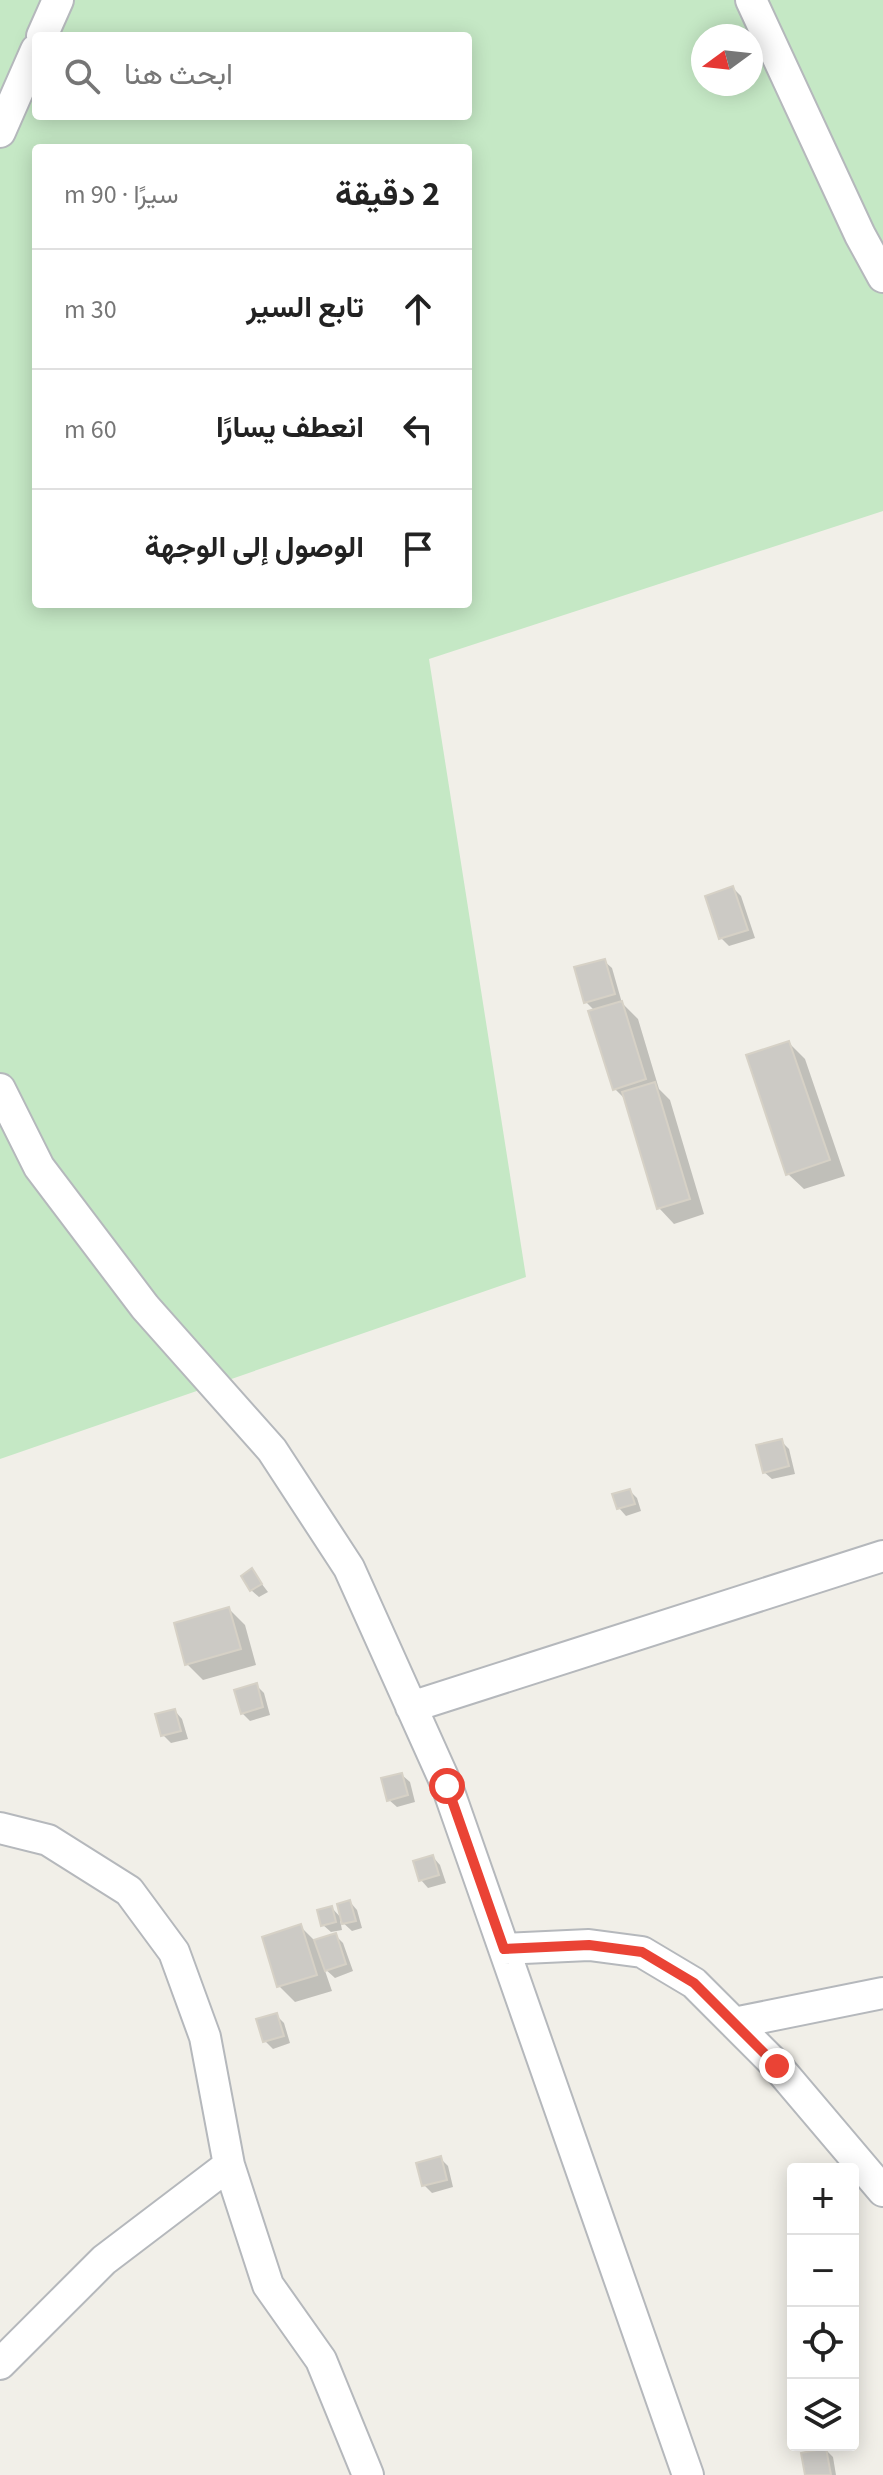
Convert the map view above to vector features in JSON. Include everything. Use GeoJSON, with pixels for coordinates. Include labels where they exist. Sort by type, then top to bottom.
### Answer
{"type":"FeatureCollection","features":[{"type":"Feature","properties":{"kind":"street"},"geometry":{"type":"LineString","coordinates":[[44,32],[58,0]]}},
{"type":"Feature","properties":{"kind":"street"},"geometry":{"type":"LineString","coordinates":[[751,0],[853,222],[883,277]]}},
{"type":"Feature","properties":{"kind":"street"},"geometry":{"type":"LineString","coordinates":[[0,132],[32,59]]}},
{"type":"Feature","properties":{"kind":"street"},"geometry":{"type":"LineString","coordinates":[[0,1089],[39,1167],[145,1307],[272,1450],[349,1568],[447,1786],[688,2475]]}},
{"type":"Feature","properties":{"kind":"street"},"geometry":{"type":"LineString","coordinates":[[411,1707],[883,1556]]}},
{"type":"Feature","properties":{"kind":"street"},"geometry":{"type":"LineString","coordinates":[[0,1828],[48,1840],[129,1891],[174,1952],[205,2037],[229,2165],[268,2285],[321,2360],[368,2475]]}},
{"type":"Feature","properties":{"kind":"street"},"geometry":{"type":"LineString","coordinates":[[504,1949],[589,1945],[642,1952],[694,1983],[777,2066],[883,2191]]}},
{"type":"Feature","properties":{"kind":"street"},"geometry":{"type":"LineString","coordinates":[[734,2023],[883,1993]]}},
{"type":"Feature","properties":{"kind":"street"},"geometry":{"type":"LineString","coordinates":[[0,2364],[104,2260],[229,2165]]}},
{"type":"Feature","properties":{"kind":"green space"},"geometry":{"type":"Polygon","coordinates":[[[0,0],[883,0],[883,511],[429,659],[526,1277],[0,1459],[0,0]]]}},
{"type":"Feature","properties":{"kind":"building"},"geometry":{"type":"Polygon","coordinates":[[[733,886],[748,930],[719,939],[705,896],[733,886]]]}},
{"type":"Feature","properties":{"kind":"building"},"geometry":{"type":"Polygon","coordinates":[[[605,959],[615,994],[584,1003],[574,967],[605,959]]]}},
{"type":"Feature","properties":{"kind":"building"},"geometry":{"type":"Polygon","coordinates":[[[622,1001],[646,1079],[613,1090],[588,1011],[622,1001]]]}},
{"type":"Feature","properties":{"kind":"building"},"geometry":{"type":"Polygon","coordinates":[[[789,1041],[830,1160],[786,1175],[746,1055],[789,1041]]]}},
{"type":"Feature","properties":{"kind":"building"},"geometry":{"type":"Polygon","coordinates":[[[655,1082],[690,1199],[657,1209],[622,1092],[655,1082]]]}},
{"type":"Feature","properties":{"kind":"building"},"geometry":{"type":"Polygon","coordinates":[[[782,1439],[789,1466],[763,1473],[756,1445],[782,1439]]]}},
{"type":"Feature","properties":{"kind":"building"},"geometry":{"type":"Polygon","coordinates":[[[630,1489],[635,1504],[617,1509],[612,1494],[630,1489]]]}},
{"type":"Feature","properties":{"kind":"building"},"geometry":{"type":"Polygon","coordinates":[[[252,1568],[262,1584],[250,1591],[241,1576],[252,1568]]]}},
{"type":"Feature","properties":{"kind":"building"},"geometry":{"type":"Polygon","coordinates":[[[229,1607],[241,1649],[185,1665],[174,1623],[229,1607]]]}},
{"type":"Feature","properties":{"kind":"building"},"geometry":{"type":"Polygon","coordinates":[[[257,1683],[263,1707],[241,1714],[234,1690],[257,1683]]]}},
{"type":"Feature","properties":{"kind":"building"},"geometry":{"type":"Polygon","coordinates":[[[175,1709],[181,1731],[161,1736],[155,1714],[175,1709]]]}},
{"type":"Feature","properties":{"kind":"building"},"geometry":{"type":"Polygon","coordinates":[[[402,1773],[408,1795],[387,1801],[381,1778],[402,1773]]]}},
{"type":"Feature","properties":{"kind":"building"},"geometry":{"type":"Polygon","coordinates":[[[433,1855],[439,1875],[419,1881],[413,1861],[433,1855]]]}},
{"type":"Feature","properties":{"kind":"building"},"geometry":{"type":"Polygon","coordinates":[[[350,1900],[356,1921],[342,1924],[337,1904],[350,1900]]]}},
{"type":"Feature","properties":{"kind":"building"},"geometry":{"type":"Polygon","coordinates":[[[332,1906],[336,1922],[321,1926],[317,1910],[332,1906]]]}},
{"type":"Feature","properties":{"kind":"building"},"geometry":{"type":"Polygon","coordinates":[[[301,1924],[317,1975],[277,1987],[262,1937],[301,1924]]]}},
{"type":"Feature","properties":{"kind":"building"},"geometry":{"type":"Polygon","coordinates":[[[336,1933],[346,1964],[325,1971],[314,1940],[336,1933]]]}},
{"type":"Feature","properties":{"kind":"building"},"geometry":{"type":"Polygon","coordinates":[[[277,2013],[284,2036],[263,2042],[256,2019],[277,2013]]]}},
{"type":"Feature","properties":{"kind":"building"},"geometry":{"type":"Polygon","coordinates":[[[441,2156],[447,2180],[422,2186],[416,2163],[441,2156]]]}},
{"type":"Feature","properties":{"kind":"building"},"geometry":{"type":"Polygon","coordinates":[[[827,2451],[831,2475],[805,2475],[801,2453],[827,2451]]]}},
{"type":"Feature","properties":{"kind":"route"},"geometry":{"type":"LineString","coordinates":[[447,1786],[504,1949],[589,1945],[642,1952],[694,1983],[777,2066]]}}]}
